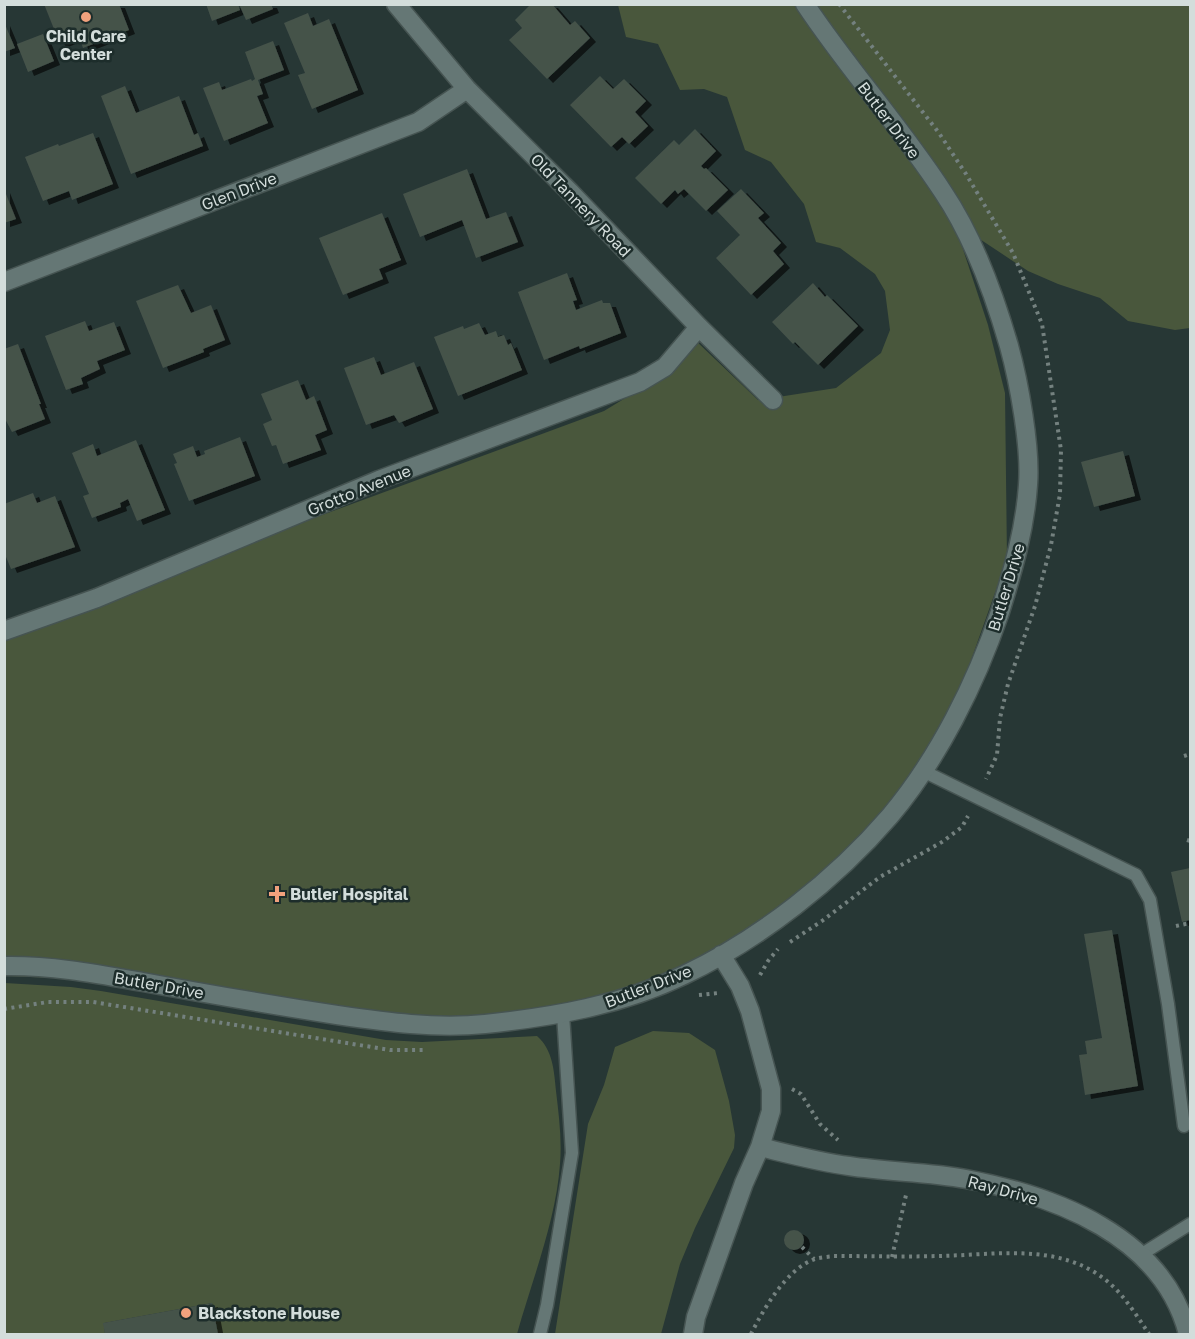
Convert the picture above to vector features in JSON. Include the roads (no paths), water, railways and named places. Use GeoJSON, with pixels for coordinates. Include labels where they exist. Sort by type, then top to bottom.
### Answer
{"type":"FeatureCollection","features":[{"type":"Feature","properties":{"kind":"street","name":"Old Tannery Road"},"geometry":{"type":"LineString","coordinates":[[396,4],[467,89],[773,400]]}},
{"type":"Feature","properties":{"kind":"street","name":"Butler Drive"},"geometry":{"type":"LineString","coordinates":[[4,966],[76,970],[273,1005],[387,1022],[434,1026],[480,1024],[564,1014],[634,994],[682,976],[755,935],[803,900],[857,851],[891,815],[923,771],[966,699],[992,635],[1014,569],[1022,532],[1028,480],[1025,436],[1011,352],[996,304],[973,248],[945,195],[833,46],[805,4]]}},
{"type":"Feature","properties":{"kind":"street","name":"Glen Drive"},"geometry":{"type":"LineString","coordinates":[[4,282],[418,122],[467,89]]}},
{"type":"Feature","properties":{"kind":"street","name":"Grotto Avenue"},"geometry":{"type":"LineString","coordinates":[[4,631],[97,598],[380,480],[640,382],[665,367],[699,327]]}},
{"type":"Feature","properties":{"kind":"street"},"geometry":{"type":"LineString","coordinates":[[693,1335],[696,1317],[744,1183],[760,1147],[771,1111],[771,1089],[750,1011],[740,986],[721,955]]}},
{"type":"Feature","properties":{"kind":"street","name":"Ray Drive"},"geometry":{"type":"LineString","coordinates":[[760,1147],[807,1159],[964,1179],[1016,1190],[1084,1216],[1122,1238],[1142,1254],[1168,1290],[1184,1321],[1188,1335]]}},
{"type":"Feature","properties":{"kind":"lane"},"geometry":{"type":"LineString","coordinates":[[923,771],[1136,875],[1150,900],[1168,1004],[1184,1126]]}},
{"type":"Feature","properties":{"kind":"lane"},"geometry":{"type":"LineString","coordinates":[[540,1335],[572,1153],[564,1014]]}},
{"type":"Feature","properties":{"kind":"lane"},"geometry":{"type":"LineString","coordinates":[[1142,1254],[1191,1224]]}},
{"type":"Feature","properties":{"kind":"place","name":"Child Care Center"},"geometry":{"type":"Point","coordinates":[86,17]}},
{"type":"Feature","properties":{"kind":"place","name":"Butler Hospital"},"geometry":{"type":"Point","coordinates":[277,894]}},
{"type":"Feature","properties":{"kind":"place","name":"Blackstone House"},"geometry":{"type":"Point","coordinates":[186,1313]}}]}
